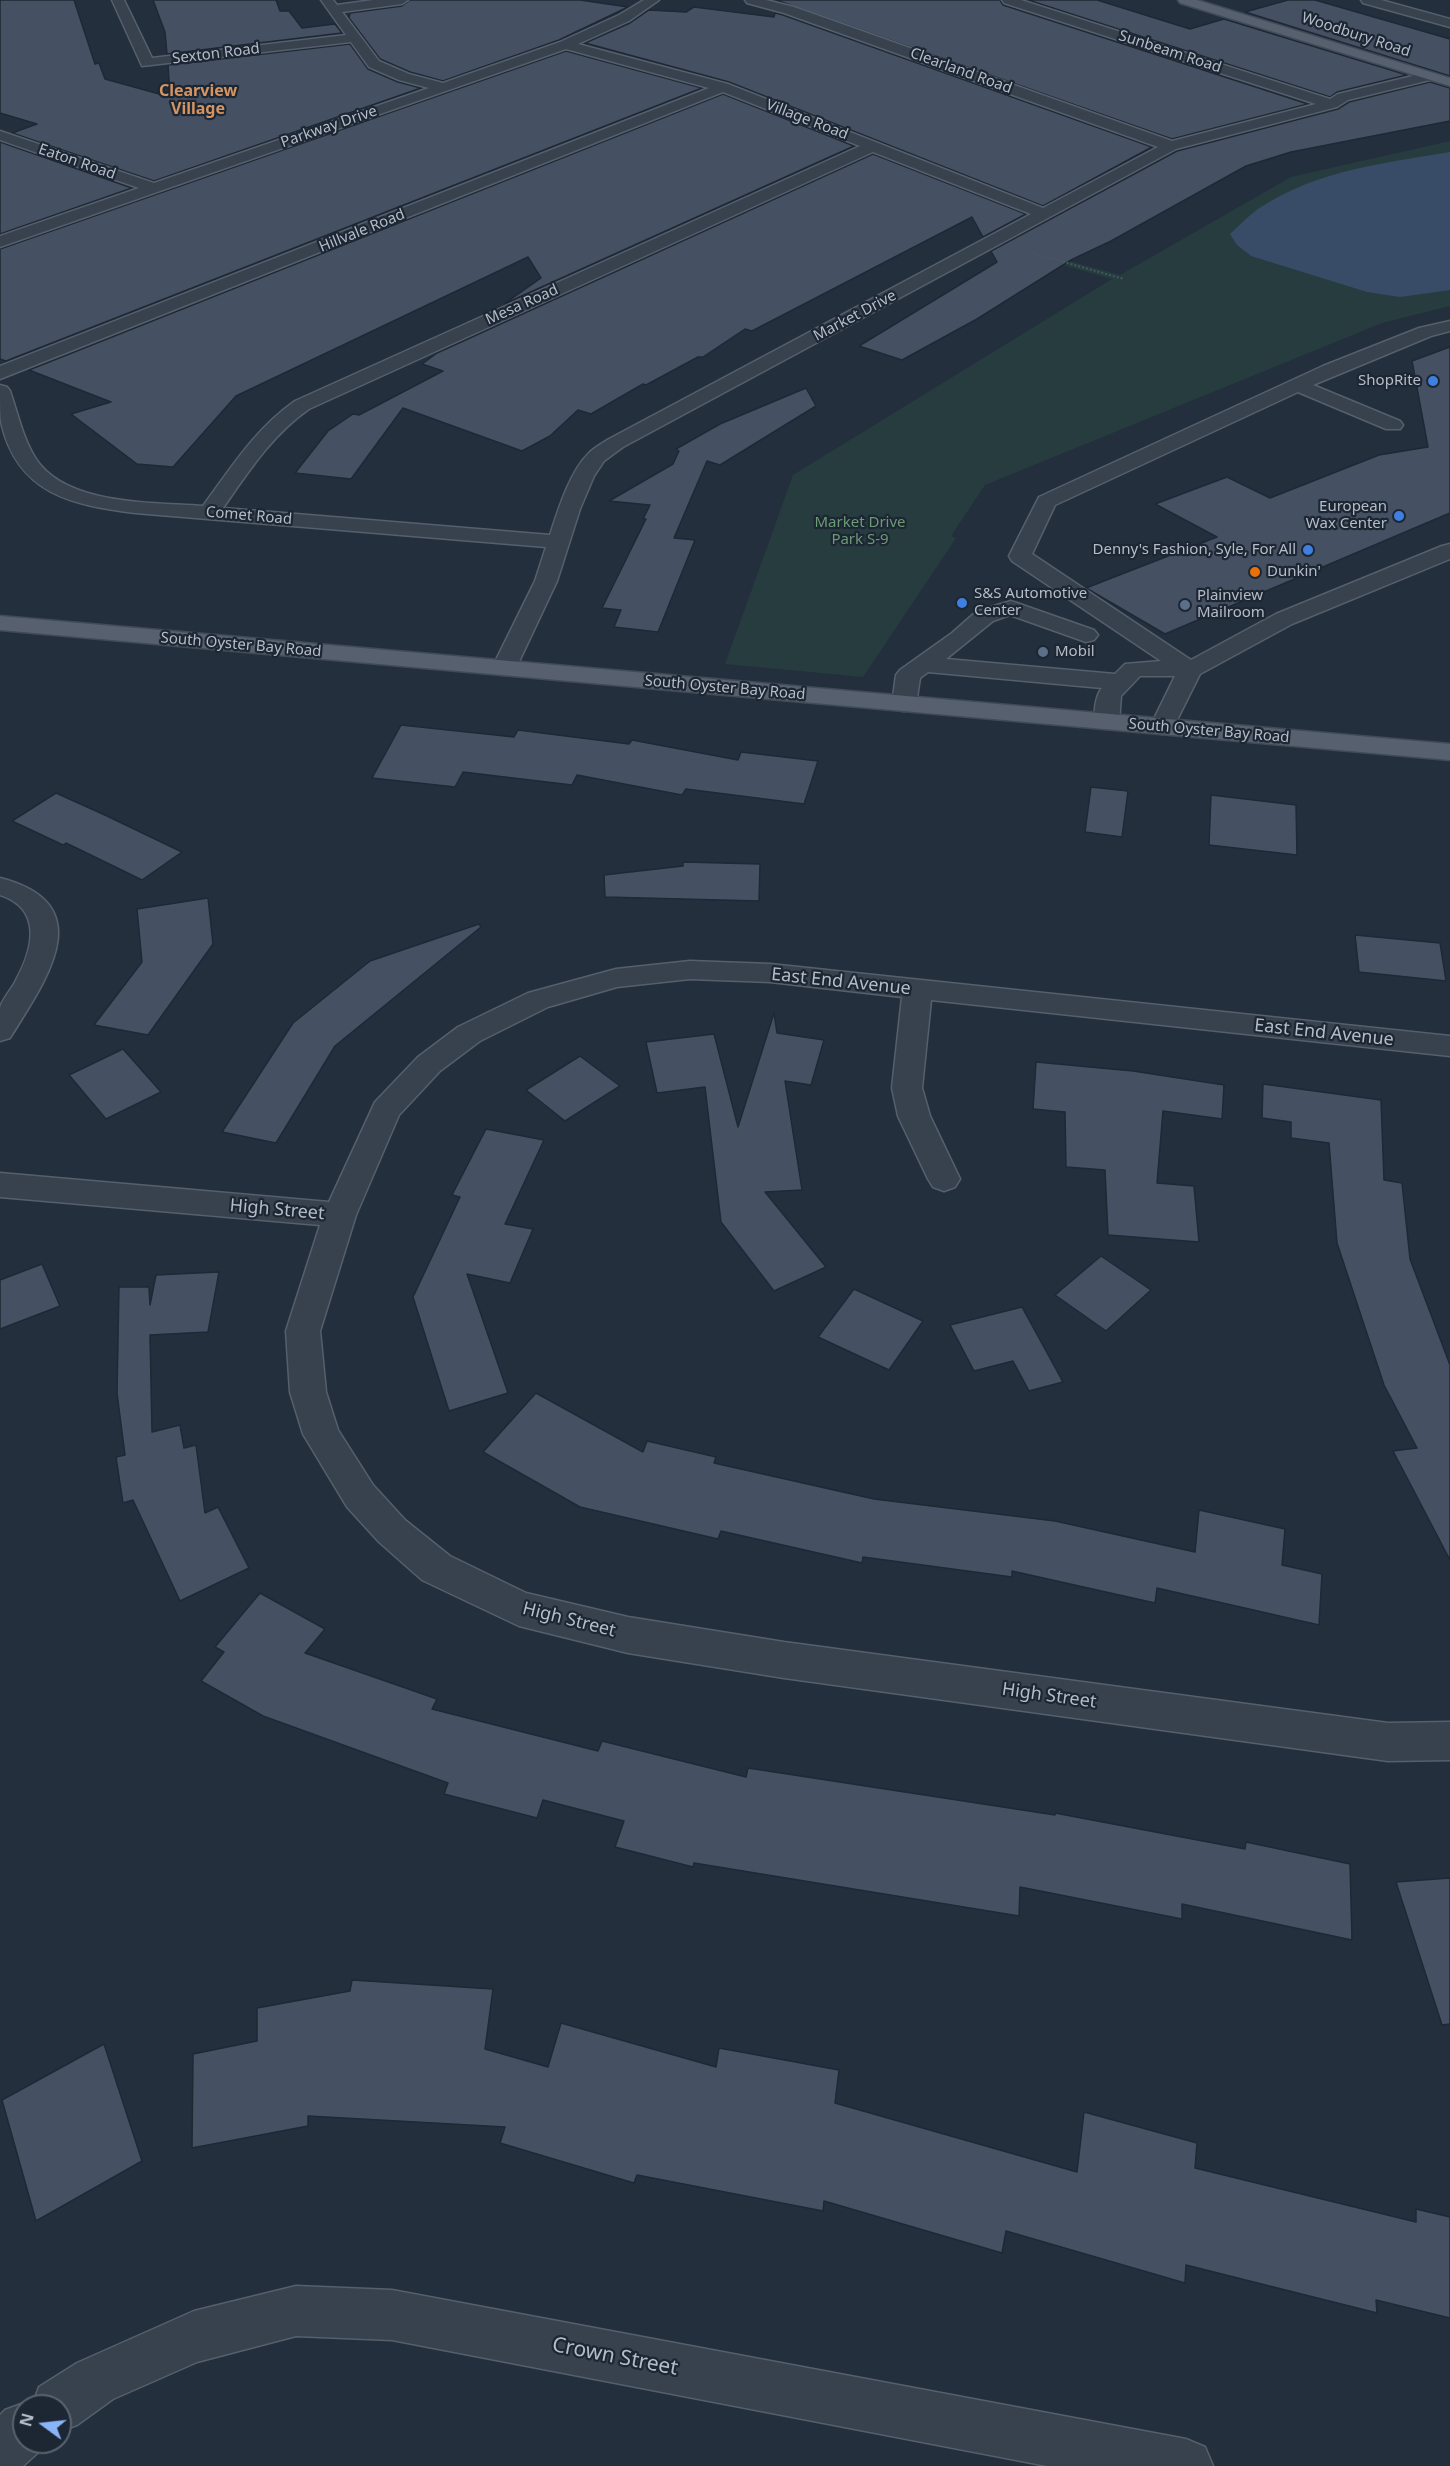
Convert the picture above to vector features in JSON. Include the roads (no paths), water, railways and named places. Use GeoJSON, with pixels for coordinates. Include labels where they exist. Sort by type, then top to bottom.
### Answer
{"type":"FeatureCollection","features":[{"type":"Feature","properties":{"kind":"main road","name":"Woodbury Road"},"geometry":{"type":"LineString","coordinates":[[1184,0],[1450,84]]}},
{"type":"Feature","properties":{"kind":"main road","name":"South Oyster Bay Road"},"geometry":{"type":"LineString","coordinates":[[0,623],[1450,752]]}},
{"type":"Feature","properties":{"kind":"street","name":"Sexton Road"},"geometry":{"type":"LineString","coordinates":[[118,0],[147,63],[355,38]]}},
{"type":"Feature","properties":{"kind":"street"},"geometry":{"type":"LineString","coordinates":[[330,4],[402,0]]}},
{"type":"Feature","properties":{"kind":"street","name":"Parkway Drive"},"geometry":{"type":"LineString","coordinates":[[0,242],[565,45],[607,27],[653,0]]}},
{"type":"Feature","properties":{"kind":"street","name":"Clearland Road"},"geometry":{"type":"LineString","coordinates":[[751,0],[789,10],[1171,146]]}},
{"type":"Feature","properties":{"kind":"street","name":"Sunbeam Road"},"geometry":{"type":"LineString","coordinates":[[1008,0],[1332,104]]}},
{"type":"Feature","properties":{"kind":"street"},"geometry":{"type":"LineString","coordinates":[[1367,0],[1450,23]]}},
{"type":"Feature","properties":{"kind":"street"},"geometry":{"type":"LineString","coordinates":[[330,4],[374,64],[404,77],[442,87]]}},
{"type":"Feature","properties":{"kind":"street","name":"Village Road"},"geometry":{"type":"LineString","coordinates":[[565,45],[723,87],[1044,214]]}},
{"type":"Feature","properties":{"kind":"street","name":"Market Drive"},"geometry":{"type":"LineString","coordinates":[[504,668],[546,581],[569,508],[584,476],[597,457],[616,443],[1171,146],[1332,104],[1344,97],[1429,76]]}},
{"type":"Feature","properties":{"kind":"street","name":"Market Drive"},"geometry":{"type":"LineString","coordinates":[[1332,104],[1365,105],[1450,84]]}},
{"type":"Feature","properties":{"kind":"street","name":"Hillvale Road"},"geometry":{"type":"LineString","coordinates":[[0,372],[723,87]]}},
{"type":"Feature","properties":{"kind":"street","name":"Eaton Road"},"geometry":{"type":"LineString","coordinates":[[0,135],[153,188]]}},
{"type":"Feature","properties":{"kind":"street","name":"Mesa Road"},"geometry":{"type":"LineString","coordinates":[[208,513],[265,435],[302,405],[873,146]]}},
{"type":"Feature","properties":{"kind":"street"},"geometry":{"type":"LineString","coordinates":[[1190,670],[1020,556],[1046,501],[1297,385],[1425,332],[1450,326]]}},
{"type":"Feature","properties":{"kind":"street"},"geometry":{"type":"LineString","coordinates":[[1297,385],[1393,425]]}},
{"type":"Feature","properties":{"kind":"street","name":"Comet Road"},"geometry":{"type":"LineString","coordinates":[[0,391],[30,466],[48,482],[64,491],[98,502],[559,543]]}},
{"type":"Feature","properties":{"kind":"street"},"geometry":{"type":"LineString","coordinates":[[1107,722],[1109,694],[1133,669],[1190,670],[1284,619],[1450,551]]}},
{"type":"Feature","properties":{"kind":"street"},"geometry":{"type":"LineString","coordinates":[[904,704],[908,675],[960,638],[985,616],[1011,608],[1086,635]]}},
{"type":"Feature","properties":{"kind":"street"},"geometry":{"type":"LineString","coordinates":[[923,664],[1120,682]]}},
{"type":"Feature","properties":{"kind":"street"},"geometry":{"type":"LineString","coordinates":[[1162,727],[1190,670]]}},
{"type":"Feature","properties":{"kind":"street"},"geometry":{"type":"LineString","coordinates":[[0,886],[22,894],[42,915],[46,940],[40,962],[0,1031]]}},
{"type":"Feature","properties":{"kind":"street","name":"East End Avenue"},"geometry":{"type":"LineString","coordinates":[[340,1215],[386,1110],[429,1064],[469,1034],[538,1000],[616,978],[690,970],[770,973],[1450,1046]]}},
{"type":"Feature","properties":{"kind":"street"},"geometry":{"type":"LineString","coordinates":[[917,990],[907,1088],[914,1116],[944,1179]]}},
{"type":"Feature","properties":{"kind":"street","name":"High Street"},"geometry":{"type":"LineString","coordinates":[[0,1185],[340,1215],[303,1331],[308,1392],[321,1434],[360,1496],[392,1531],[436,1568],[519,1609],[628,1635],[784,1660],[1388,1742],[1450,1741]]}},
{"type":"Feature","properties":{"kind":"street","name":"Crown Street"},"geometry":{"type":"LineString","coordinates":[[72,2397],[95,2381],[194,2337],[296,2311],[392,2315],[1186,2466]]}},
{"type":"Feature","properties":{"kind":"street"},"geometry":{"type":"LineString","coordinates":[[0,2451],[12,2440]]}},
{"type":"Feature","properties":{"kind":"water"},"geometry":{"type":"Polygon","coordinates":[[[1450,152],[1450,290],[1400,297],[1367,292],[1251,256],[1237,245],[1230,234],[1261,207],[1305,184],[1352,170],[1450,152]]]}},
{"type":"Feature","properties":{"kind":"place","name":"ShopRite"},"geometry":{"type":"Point","coordinates":[1433,381]}},
{"type":"Feature","properties":{"kind":"place","name":"European Wax Center"},"geometry":{"type":"Point","coordinates":[1399,516]}},
{"type":"Feature","properties":{"kind":"place","name":"Denny's Fashion, Syle, For All"},"geometry":{"type":"Point","coordinates":[1308,550]}},
{"type":"Feature","properties":{"kind":"place","name":"Dunkin'"},"geometry":{"type":"Point","coordinates":[1255,572]}},
{"type":"Feature","properties":{"kind":"place","name":"S&S Automotive Center"},"geometry":{"type":"Point","coordinates":[962,603]}},
{"type":"Feature","properties":{"kind":"place","name":"Plainview Mailroom"},"geometry":{"type":"Point","coordinates":[1185,605]}},
{"type":"Feature","properties":{"kind":"place","name":"Mobil"},"geometry":{"type":"Point","coordinates":[1043,652]}},
{"type":"Feature","properties":{"kind":"district","name":"Clearview Village"},"geometry":{"type":"Point","coordinates":[198,100]}},
{"type":"Feature","properties":{"kind":"park label","name":"Market Drive Park S-9"},"geometry":{"type":"Point","coordinates":[860,532]}}]}
